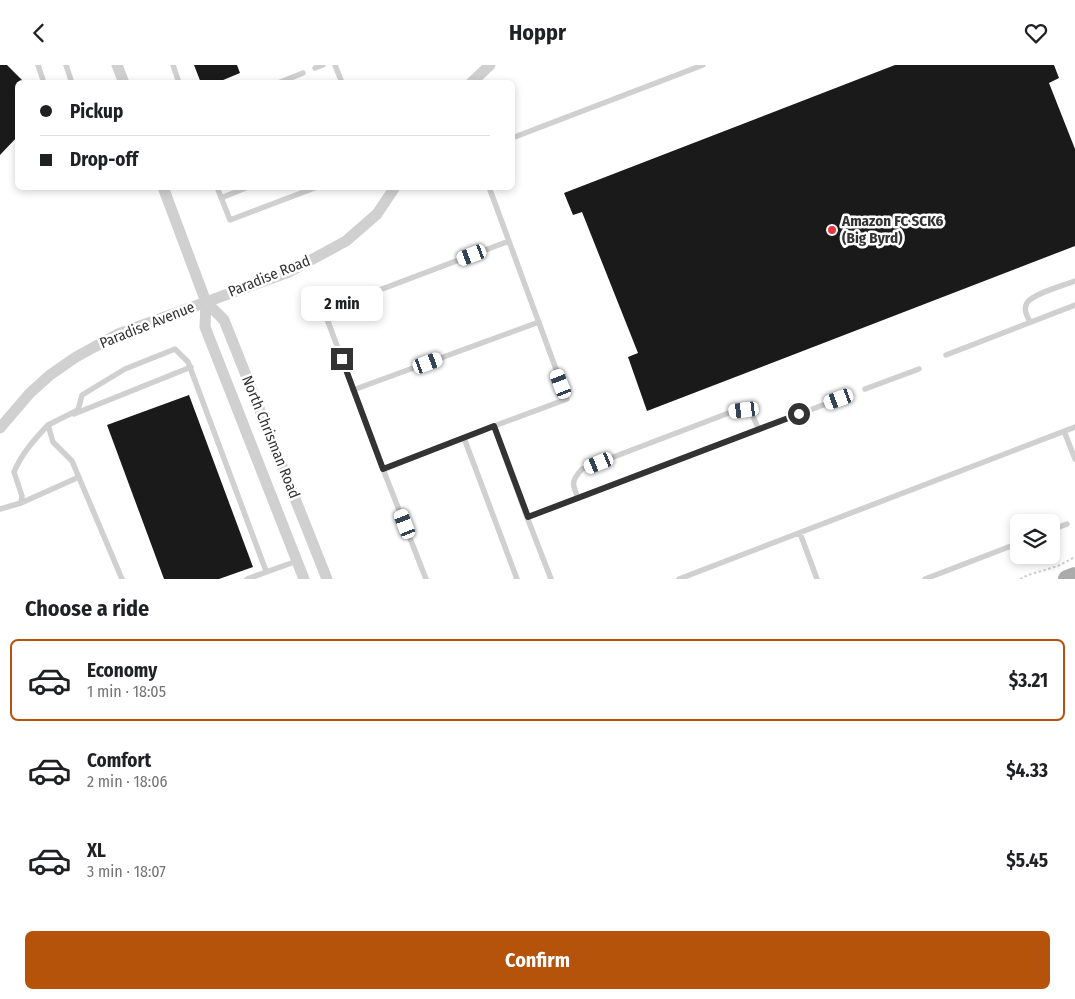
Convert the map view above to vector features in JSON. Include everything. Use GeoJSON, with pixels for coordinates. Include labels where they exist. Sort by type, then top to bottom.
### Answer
{"type":"FeatureCollection","features":[{"type":"Feature","properties":{"kind":"main road"},"geometry":{"type":"LineString","coordinates":[[1067,579],[1075,576]]}},
{"type":"Feature","properties":{"kind":"street"},"geometry":{"type":"LineString","coordinates":[[117,65],[123,80]]}},
{"type":"Feature","properties":{"kind":"street"},"geometry":{"type":"LineString","coordinates":[[475,80],[490,65]]}},
{"type":"Feature","properties":{"kind":"street","name":"North Chrisman Road"},"geometry":{"type":"LineString","coordinates":[[164,190],[206,302],[205,327],[304,579]]}},
{"type":"Feature","properties":{"kind":"street","name":"Paradise Road"},"geometry":{"type":"LineString","coordinates":[[206,302],[289,271],[346,241],[378,214],[393,190]]}},
{"type":"Feature","properties":{"kind":"street","name":"North Chrisman Road"},"geometry":{"type":"LineString","coordinates":[[206,302],[224,320],[327,579]]}},
{"type":"Feature","properties":{"kind":"street","name":"Paradise Avenue"},"geometry":{"type":"LineString","coordinates":[[0,428],[30,393],[50,375],[76,357],[118,334],[206,302]]}},
{"type":"Feature","properties":{"kind":"lane"},"geometry":{"type":"LineString","coordinates":[[38,65],[43,80]]}},
{"type":"Feature","properties":{"kind":"lane"},"geometry":{"type":"LineString","coordinates":[[66,65],[71,80]]}},
{"type":"Feature","properties":{"kind":"lane"},"geometry":{"type":"LineString","coordinates":[[172,65],[178,80]]}},
{"type":"Feature","properties":{"kind":"lane"},"geometry":{"type":"LineString","coordinates":[[316,68],[323,65]]}},
{"type":"Feature","properties":{"kind":"lane"},"geometry":{"type":"LineString","coordinates":[[335,65],[341,80]]}},
{"type":"Feature","properties":{"kind":"lane"},"geometry":{"type":"LineString","coordinates":[[515,137],[703,65]]}},
{"type":"Feature","properties":{"kind":"lane"},"geometry":{"type":"LineString","coordinates":[[291,80],[303,73]]}},
{"type":"Feature","properties":{"kind":"lane"},"geometry":{"type":"LineString","coordinates":[[218,190],[230,219],[309,190]]}},
{"type":"Feature","properties":{"kind":"lane"},"geometry":{"type":"LineString","coordinates":[[221,198],[241,190]]}},
{"type":"Feature","properties":{"kind":"lane"},"geometry":{"type":"LineString","coordinates":[[383,469],[567,399],[490,190]]}},
{"type":"Feature","properties":{"kind":"lane"},"geometry":{"type":"LineString","coordinates":[[426,579],[324,311],[509,241]]}},
{"type":"Feature","properties":{"kind":"lane"},"geometry":{"type":"LineString","coordinates":[[1030,322],[1025,312],[1026,303],[1032,297],[1075,281]]}},
{"type":"Feature","properties":{"kind":"lane"},"geometry":{"type":"LineString","coordinates":[[946,355],[1075,305]]}},
{"type":"Feature","properties":{"kind":"lane"},"geometry":{"type":"LineString","coordinates":[[353,390],[538,322]]}},
{"type":"Feature","properties":{"kind":"lane"},"geometry":{"type":"LineString","coordinates":[[20,503],[22,495],[14,472],[27,447],[48,425],[78,410],[82,395],[125,369],[175,349],[188,362],[266,571]]}},
{"type":"Feature","properties":{"kind":"lane"},"geometry":{"type":"LineString","coordinates":[[70,414],[77,414],[190,367]]}},
{"type":"Feature","properties":{"kind":"lane"},"geometry":{"type":"LineString","coordinates":[[865,389],[919,369]]}},
{"type":"Feature","properties":{"kind":"lane"},"geometry":{"type":"LineString","coordinates":[[528,517],[839,399]]}},
{"type":"Feature","properties":{"kind":"lane"},"geometry":{"type":"LineString","coordinates":[[578,498],[573,485],[575,477],[582,469],[734,411],[744,410],[752,414],[759,430]]}},
{"type":"Feature","properties":{"kind":"lane"},"geometry":{"type":"LineString","coordinates":[[48,425],[52,442],[72,461],[122,579]]}},
{"type":"Feature","properties":{"kind":"lane"},"geometry":{"type":"LineString","coordinates":[[494,426],[551,579]]}},
{"type":"Feature","properties":{"kind":"lane"},"geometry":{"type":"LineString","coordinates":[[679,579],[1075,427]]}},
{"type":"Feature","properties":{"kind":"lane"},"geometry":{"type":"LineString","coordinates":[[1064,431],[1075,459]]}},
{"type":"Feature","properties":{"kind":"lane"},"geometry":{"type":"LineString","coordinates":[[464,438],[517,579]]}},
{"type":"Feature","properties":{"kind":"lane"},"geometry":{"type":"LineString","coordinates":[[0,509],[20,503],[79,477]]}},
{"type":"Feature","properties":{"kind":"lane"},"geometry":{"type":"LineString","coordinates":[[1060,527],[1067,524]]}},
{"type":"Feature","properties":{"kind":"lane"},"geometry":{"type":"LineString","coordinates":[[800,533],[817,579]]}},
{"type":"Feature","properties":{"kind":"lane"},"geometry":{"type":"LineString","coordinates":[[925,579],[1010,546]]}},
{"type":"Feature","properties":{"kind":"lane"},"geometry":{"type":"LineString","coordinates":[[247,579],[297,561]]}},
{"type":"Feature","properties":{"kind":"path"},"geometry":{"type":"LineString","coordinates":[[1020,579],[1058,566],[1075,557]]}},
{"type":"Feature","properties":{"kind":"building"},"geometry":{"type":"Polygon","coordinates":[[[0,65],[7,65],[22,80],[15,80],[15,139],[0,155],[0,65]]]}},
{"type":"Feature","properties":{"kind":"building"},"geometry":{"type":"Polygon","coordinates":[[[194,65],[237,65],[240,73],[223,80],[200,80],[194,65]]]}},
{"type":"Feature","properties":{"kind":"building","name":"Amazon FC SCK6 (Big Byrd)"},"geometry":{"type":"Polygon","coordinates":[[[895,65],[1054,65],[1059,78],[1049,83],[1075,149],[1075,246],[647,411],[628,357],[638,353],[582,212],[573,215],[564,193],[895,65]]]}},
{"type":"Feature","properties":{"kind":"building"},"geometry":{"type":"Polygon","coordinates":[[[189,395],[253,567],[219,579],[164,579],[107,425],[189,395]]]}},
{"type":"Feature","properties":{"kind":"place","name":"Amazon FC SCK6 (Big Byrd)"},"geometry":{"type":"Point","coordinates":[832,230]}},
{"type":"Feature","properties":{"kind":"route"},"geometry":{"type":"LineString","coordinates":[[342,359],[383,469],[494,426],[528,517],[799,414]]}}]}
